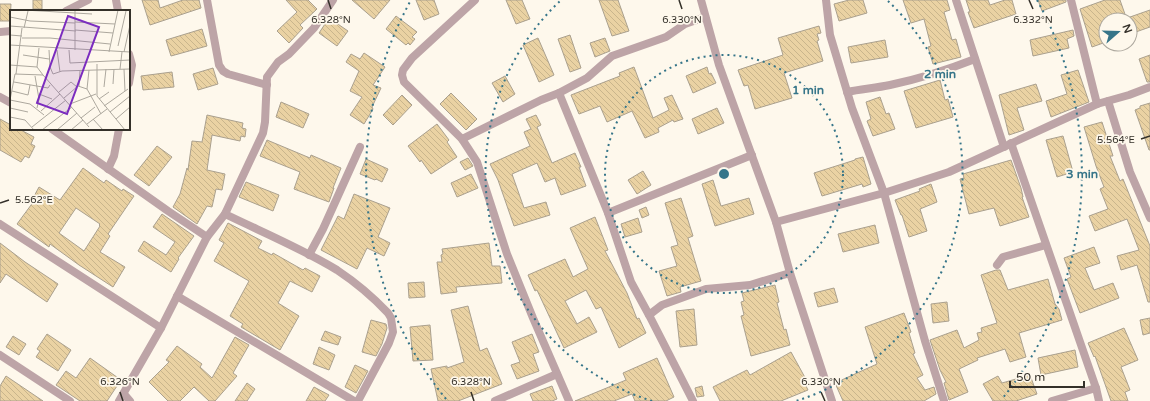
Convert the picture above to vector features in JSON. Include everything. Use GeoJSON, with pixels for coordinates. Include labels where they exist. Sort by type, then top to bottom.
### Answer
{"type":"FeatureCollection","features":[{"type":"Feature","properties":{"kind":"street"},"geometry":{"type":"LineString","coordinates":[[68,10],[88,0]]}},
{"type":"Feature","properties":{"kind":"street"},"geometry":{"type":"LineString","coordinates":[[116,0],[118,10]]}},
{"type":"Feature","properties":{"kind":"street"},"geometry":{"type":"LineString","coordinates":[[207,0],[219,65],[223,71],[228,74],[267,85]]}},
{"type":"Feature","properties":{"kind":"street"},"geometry":{"type":"LineString","coordinates":[[130,401],[121,397],[161,328],[207,237],[225,214],[263,133],[265,122],[267,77],[278,62],[289,54],[314,28],[333,0]]}},
{"type":"Feature","properties":{"kind":"street"},"geometry":{"type":"LineString","coordinates":[[475,0],[412,58],[403,70],[402,75],[404,82],[462,139],[477,162],[507,254],[532,318],[569,401]]}},
{"type":"Feature","properties":{"kind":"street"},"geometry":{"type":"LineString","coordinates":[[701,0],[719,65],[776,222],[790,273],[832,401]]}},
{"type":"Feature","properties":{"kind":"street"},"geometry":{"type":"LineString","coordinates":[[826,0],[830,35],[852,108],[884,193],[917,312],[944,401]]}},
{"type":"Feature","properties":{"kind":"street"},"geometry":{"type":"LineString","coordinates":[[956,0],[976,59],[1046,245],[1096,388],[1099,401]]}},
{"type":"Feature","properties":{"kind":"street"},"geometry":{"type":"LineString","coordinates":[[1071,0],[1097,104]]}},
{"type":"Feature","properties":{"kind":"street"},"geometry":{"type":"LineString","coordinates":[[462,139],[541,100],[559,93],[587,78],[612,56],[666,37],[685,24],[705,17]]}},
{"type":"Feature","properties":{"kind":"street"},"geometry":{"type":"LineString","coordinates":[[0,32],[10,31]]}},
{"type":"Feature","properties":{"kind":"street"},"geometry":{"type":"LineString","coordinates":[[130,58],[132,65],[130,77]]}},
{"type":"Feature","properties":{"kind":"street"},"geometry":{"type":"LineString","coordinates":[[847,92],[888,86],[942,72],[976,59]]}},
{"type":"Feature","properties":{"kind":"street"},"geometry":{"type":"LineString","coordinates":[[776,222],[884,193],[949,172],[1097,104],[1129,95],[1150,87]]}},
{"type":"Feature","properties":{"kind":"street"},"geometry":{"type":"LineString","coordinates":[[559,93],[608,213],[631,282],[693,401]]}},
{"type":"Feature","properties":{"kind":"street"},"geometry":{"type":"LineString","coordinates":[[0,97],[10,102]]}},
{"type":"Feature","properties":{"kind":"street"},"geometry":{"type":"LineString","coordinates":[[1108,101],[1130,172],[1150,218]]}},
{"type":"Feature","properties":{"kind":"street"},"geometry":{"type":"LineString","coordinates":[[53,130],[207,237]]}},
{"type":"Feature","properties":{"kind":"street"},"geometry":{"type":"LineString","coordinates":[[108,169],[114,156],[119,130]]}},
{"type":"Feature","properties":{"kind":"street"},"geometry":{"type":"LineString","coordinates":[[309,255],[323,229],[360,147]]}},
{"type":"Feature","properties":{"kind":"street"},"geometry":{"type":"LineString","coordinates":[[608,213],[752,155]]}},
{"type":"Feature","properties":{"kind":"street"},"geometry":{"type":"LineString","coordinates":[[225,214],[337,270],[357,284],[382,306],[391,318],[393,332],[389,343],[358,401]]}},
{"type":"Feature","properties":{"kind":"street"},"geometry":{"type":"LineString","coordinates":[[0,224],[161,328]]}},
{"type":"Feature","properties":{"kind":"street"},"geometry":{"type":"LineString","coordinates":[[997,265],[1003,257],[1046,245]]}},
{"type":"Feature","properties":{"kind":"street"},"geometry":{"type":"LineString","coordinates":[[649,315],[662,305],[706,289],[750,285],[790,273]]}},
{"type":"Feature","properties":{"kind":"street"},"geometry":{"type":"LineString","coordinates":[[177,296],[354,401]]}},
{"type":"Feature","properties":{"kind":"street"},"geometry":{"type":"LineString","coordinates":[[0,355],[70,401]]}},
{"type":"Feature","properties":{"kind":"street"},"geometry":{"type":"LineString","coordinates":[[495,401],[557,374]]}},
{"type":"Feature","properties":{"kind":"street"},"geometry":{"type":"LineString","coordinates":[[1052,401],[1096,388]]}},
{"type":"Feature","properties":{"kind":"building"},"geometry":{"type":"Polygon","coordinates":[[[33,0],[42,0],[42,9],[33,9],[33,0]]]}},
{"type":"Feature","properties":{"kind":"building"},"geometry":{"type":"Polygon","coordinates":[[[142,0],[158,0],[160,8],[183,0],[199,0],[201,8],[150,25],[142,0]]]}},
{"type":"Feature","properties":{"kind":"building"},"geometry":{"type":"Polygon","coordinates":[[[286,0],[308,0],[317,9],[300,25],[303,28],[289,43],[277,31],[297,12],[286,0]]]}},
{"type":"Feature","properties":{"kind":"building"},"geometry":{"type":"Polygon","coordinates":[[[352,0],[390,0],[374,19],[352,0]]]}},
{"type":"Feature","properties":{"kind":"building"},"geometry":{"type":"Polygon","coordinates":[[[416,0],[434,0],[439,14],[424,20],[416,0]]]}},
{"type":"Feature","properties":{"kind":"building"},"geometry":{"type":"Polygon","coordinates":[[[506,0],[522,0],[530,19],[516,24],[506,0]]]}},
{"type":"Feature","properties":{"kind":"building"},"geometry":{"type":"Polygon","coordinates":[[[599,0],[618,0],[629,31],[612,36],[599,0]]]}},
{"type":"Feature","properties":{"kind":"building"},"geometry":{"type":"Polygon","coordinates":[[[849,0],[863,0],[867,13],[839,21],[834,4],[849,0]]]}},
{"type":"Feature","properties":{"kind":"building"},"geometry":{"type":"Polygon","coordinates":[[[903,0],[947,0],[950,10],[944,12],[952,40],[956,39],[961,57],[933,64],[928,47],[931,46],[924,19],[911,23],[903,0]]]}},
{"type":"Feature","properties":{"kind":"building"},"geometry":{"type":"Polygon","coordinates":[[[966,0],[988,0],[990,5],[1005,0],[1012,0],[1016,14],[974,28],[968,12],[970,12],[966,0]]]}},
{"type":"Feature","properties":{"kind":"building"},"geometry":{"type":"Polygon","coordinates":[[[1038,0],[1066,0],[1066,2],[1042,11],[1038,0]]]}},
{"type":"Feature","properties":{"kind":"building"},"geometry":{"type":"Polygon","coordinates":[[[1105,0],[1120,0],[1124,12],[1098,12],[1098,45],[1092,47],[1080,9],[1105,0]]]}},
{"type":"Feature","properties":{"kind":"building"},"geometry":{"type":"Polygon","coordinates":[[[0,4],[11,4],[10,21],[0,21],[0,4]]]}},
{"type":"Feature","properties":{"kind":"building"},"geometry":{"type":"Polygon","coordinates":[[[1150,10],[1150,27],[1138,31],[1138,14],[1150,10]]]}},
{"type":"Feature","properties":{"kind":"building"},"geometry":{"type":"Polygon","coordinates":[[[396,16],[417,32],[412,37],[415,39],[410,45],[408,43],[406,45],[386,29],[396,16]]]}},
{"type":"Feature","properties":{"kind":"building"},"geometry":{"type":"Polygon","coordinates":[[[329,18],[348,31],[337,46],[319,33],[329,18]]]}},
{"type":"Feature","properties":{"kind":"building"},"geometry":{"type":"Polygon","coordinates":[[[819,26],[821,33],[817,34],[819,40],[817,41],[823,61],[784,73],[792,98],[755,109],[748,85],[744,86],[738,70],[783,55],[778,38],[819,26]]]}},
{"type":"Feature","properties":{"kind":"building"},"geometry":{"type":"Polygon","coordinates":[[[202,29],[207,46],[171,56],[166,40],[202,29]]]}},
{"type":"Feature","properties":{"kind":"building"},"geometry":{"type":"Polygon","coordinates":[[[1073,30],[1074,36],[1067,39],[1069,48],[1033,56],[1030,40],[1073,30]]]}},
{"type":"Feature","properties":{"kind":"building"},"geometry":{"type":"Polygon","coordinates":[[[570,35],[581,68],[570,72],[558,39],[570,35]]]}},
{"type":"Feature","properties":{"kind":"building"},"geometry":{"type":"Polygon","coordinates":[[[538,38],[554,75],[539,82],[523,45],[538,38]]]}},
{"type":"Feature","properties":{"kind":"building"},"geometry":{"type":"Polygon","coordinates":[[[605,38],[610,51],[595,57],[590,43],[605,38]]]}},
{"type":"Feature","properties":{"kind":"building"},"geometry":{"type":"Polygon","coordinates":[[[885,40],[888,57],[851,63],[848,47],[885,40]]]}},
{"type":"Feature","properties":{"kind":"building"},"geometry":{"type":"Polygon","coordinates":[[[364,53],[385,67],[373,85],[381,88],[372,107],[373,109],[364,124],[350,115],[362,97],[350,91],[359,71],[346,62],[351,54],[360,59],[364,53]]]}},
{"type":"Feature","properties":{"kind":"building"},"geometry":{"type":"Polygon","coordinates":[[[1150,55],[1150,82],[1147,82],[1139,59],[1150,55]]]}},
{"type":"Feature","properties":{"kind":"building"},"geometry":{"type":"Polygon","coordinates":[[[634,67],[653,118],[669,110],[664,98],[672,95],[683,119],[674,122],[673,120],[658,128],[659,132],[645,138],[632,111],[607,122],[600,106],[579,114],[571,95],[620,76],[619,73],[634,67]]]}},
{"type":"Feature","properties":{"kind":"building"},"geometry":{"type":"Polygon","coordinates":[[[707,67],[709,74],[711,73],[716,83],[693,93],[686,76],[707,67]]]}},
{"type":"Feature","properties":{"kind":"building"},"geometry":{"type":"Polygon","coordinates":[[[213,68],[218,84],[198,90],[193,74],[213,68]]]}},
{"type":"Feature","properties":{"kind":"building"},"geometry":{"type":"Polygon","coordinates":[[[1078,70],[1089,102],[1051,117],[1046,101],[1067,94],[1061,75],[1078,70]]]}},
{"type":"Feature","properties":{"kind":"building"},"geometry":{"type":"Polygon","coordinates":[[[172,72],[174,87],[143,90],[141,76],[172,72]]]}},
{"type":"Feature","properties":{"kind":"building"},"geometry":{"type":"Polygon","coordinates":[[[505,76],[515,94],[503,102],[492,83],[505,76]]]}},
{"type":"Feature","properties":{"kind":"building"},"geometry":{"type":"Polygon","coordinates":[[[940,80],[945,100],[948,99],[953,117],[916,128],[904,91],[940,80]]]}},
{"type":"Feature","properties":{"kind":"building"},"geometry":{"type":"Polygon","coordinates":[[[1036,84],[1042,101],[1017,108],[1024,130],[1009,135],[999,95],[1036,84]]]}},
{"type":"Feature","properties":{"kind":"building"},"geometry":{"type":"Polygon","coordinates":[[[451,93],[477,119],[466,130],[440,104],[451,93]]]}},
{"type":"Feature","properties":{"kind":"building"},"geometry":{"type":"Polygon","coordinates":[[[402,95],[412,105],[393,125],[383,115],[402,95]]]}},
{"type":"Feature","properties":{"kind":"building"},"geometry":{"type":"Polygon","coordinates":[[[880,97],[886,114],[889,113],[895,129],[873,136],[867,121],[871,119],[866,102],[880,97]]]}},
{"type":"Feature","properties":{"kind":"building"},"geometry":{"type":"Polygon","coordinates":[[[281,102],[309,114],[303,128],[276,117],[281,102]]]}},
{"type":"Feature","properties":{"kind":"building"},"geometry":{"type":"Polygon","coordinates":[[[1150,103],[1149,150],[1135,110],[1140,108],[1140,106],[1150,103]]]}},
{"type":"Feature","properties":{"kind":"building"},"geometry":{"type":"Polygon","coordinates":[[[717,108],[724,123],[698,134],[692,119],[717,108]]]}},
{"type":"Feature","properties":{"kind":"building"},"geometry":{"type":"Polygon","coordinates":[[[207,115],[243,123],[242,128],[246,129],[245,137],[241,136],[240,141],[212,135],[207,170],[225,174],[222,190],[216,189],[212,207],[207,206],[197,224],[173,207],[180,194],[187,168],[188,170],[192,141],[202,142],[207,115]]]}},
{"type":"Feature","properties":{"kind":"building"},"geometry":{"type":"Polygon","coordinates":[[[536,115],[541,125],[537,127],[552,163],[575,153],[581,167],[579,167],[586,186],[561,195],[555,178],[545,182],[537,163],[512,174],[524,208],[546,202],[550,215],[514,226],[498,180],[490,164],[530,146],[524,132],[531,129],[526,119],[536,115]]]}},
{"type":"Feature","properties":{"kind":"building"},"geometry":{"type":"Polygon","coordinates":[[[0,119],[10,124],[10,130],[21,130],[34,137],[31,144],[35,146],[29,158],[25,156],[21,162],[0,150],[0,119]]]}},
{"type":"Feature","properties":{"kind":"building"},"geometry":{"type":"Polygon","coordinates":[[[1102,122],[1113,156],[1110,156],[1120,181],[1123,179],[1150,246],[1150,302],[1148,302],[1137,265],[1121,270],[1117,256],[1139,250],[1127,219],[1095,231],[1089,216],[1108,209],[1100,189],[1104,187],[1084,127],[1102,122]]]}},
{"type":"Feature","properties":{"kind":"building"},"geometry":{"type":"Polygon","coordinates":[[[437,124],[449,140],[447,142],[457,157],[431,174],[408,146],[437,124]]]}},
{"type":"Feature","properties":{"kind":"building"},"geometry":{"type":"Polygon","coordinates":[[[1063,136],[1073,172],[1057,177],[1046,140],[1063,136]]]}},
{"type":"Feature","properties":{"kind":"building"},"geometry":{"type":"Polygon","coordinates":[[[267,140],[310,158],[311,155],[341,168],[329,202],[294,189],[300,172],[260,156],[267,140]]]}},
{"type":"Feature","properties":{"kind":"building"},"geometry":{"type":"Polygon","coordinates":[[[157,146],[172,157],[149,186],[134,175],[157,146]]]}},
{"type":"Feature","properties":{"kind":"building"},"geometry":{"type":"Polygon","coordinates":[[[863,157],[871,184],[863,187],[862,184],[822,196],[814,173],[863,157]]]}},
{"type":"Feature","properties":{"kind":"building"},"geometry":{"type":"Polygon","coordinates":[[[468,158],[473,166],[465,170],[460,162],[468,158]]]}},
{"type":"Feature","properties":{"kind":"building"},"geometry":{"type":"Polygon","coordinates":[[[366,159],[388,169],[382,182],[360,174],[366,159]]]}},
{"type":"Feature","properties":{"kind":"building"},"geometry":{"type":"Polygon","coordinates":[[[1011,160],[1029,217],[1000,226],[994,208],[969,214],[960,179],[964,178],[963,174],[1011,160]]]}},
{"type":"Feature","properties":{"kind":"building"},"geometry":{"type":"Polygon","coordinates":[[[83,168],[104,183],[106,180],[122,191],[123,189],[134,196],[108,234],[110,236],[100,252],[125,267],[113,287],[50,244],[49,247],[17,224],[34,201],[32,200],[39,187],[60,200],[83,168]],[[76,208],[59,233],[84,251],[100,224],[76,208]]]}},
{"type":"Feature","properties":{"kind":"building"},"geometry":{"type":"Polygon","coordinates":[[[643,171],[651,185],[637,194],[628,180],[643,171]]]}},
{"type":"Feature","properties":{"kind":"building"},"geometry":{"type":"Polygon","coordinates":[[[471,174],[478,188],[457,197],[451,183],[471,174]]]}},
{"type":"Feature","properties":{"kind":"building"},"geometry":{"type":"Polygon","coordinates":[[[713,180],[721,206],[749,198],[754,214],[715,226],[702,184],[713,180]]]}},
{"type":"Feature","properties":{"kind":"building"},"geometry":{"type":"Polygon","coordinates":[[[246,182],[279,195],[273,211],[239,197],[246,182]]]}},
{"type":"Feature","properties":{"kind":"building"},"geometry":{"type":"Polygon","coordinates":[[[931,184],[937,202],[920,209],[927,231],[909,237],[902,215],[895,200],[920,191],[919,189],[931,184]]]}},
{"type":"Feature","properties":{"kind":"building"},"geometry":{"type":"Polygon","coordinates":[[[354,194],[390,208],[378,237],[390,243],[384,256],[367,248],[357,269],[321,250],[338,216],[344,219],[354,194]]]}},
{"type":"Feature","properties":{"kind":"building"},"geometry":{"type":"Polygon","coordinates":[[[681,198],[693,236],[688,238],[701,281],[680,287],[681,292],[667,296],[659,271],[677,266],[671,247],[678,245],[665,203],[681,198]]]}},
{"type":"Feature","properties":{"kind":"building"},"geometry":{"type":"Polygon","coordinates":[[[646,207],[649,215],[642,218],[639,210],[646,207]]]}},
{"type":"Feature","properties":{"kind":"building"},"geometry":{"type":"Polygon","coordinates":[[[162,214],[194,236],[178,258],[179,259],[171,272],[138,251],[144,241],[166,255],[175,242],[153,227],[162,214]]]}},
{"type":"Feature","properties":{"kind":"building"},"geometry":{"type":"Polygon","coordinates":[[[595,217],[608,250],[605,251],[627,293],[637,319],[639,318],[646,333],[619,348],[601,307],[596,309],[586,290],[565,301],[577,324],[589,317],[597,332],[564,348],[537,290],[535,291],[528,275],[565,259],[573,277],[588,269],[570,228],[595,217]]]}},
{"type":"Feature","properties":{"kind":"building"},"geometry":{"type":"Polygon","coordinates":[[[638,218],[642,232],[625,237],[621,224],[638,218]]]}},
{"type":"Feature","properties":{"kind":"building"},"geometry":{"type":"Polygon","coordinates":[[[228,223],[262,241],[258,248],[272,255],[273,253],[303,270],[305,268],[320,276],[312,292],[290,281],[278,303],[299,316],[280,350],[241,327],[243,324],[230,316],[249,281],[214,261],[224,243],[219,240],[228,223]]]}},
{"type":"Feature","properties":{"kind":"building"},"geometry":{"type":"Polygon","coordinates":[[[875,225],[879,243],[843,252],[838,234],[875,225]]]}},
{"type":"Feature","properties":{"kind":"building"},"geometry":{"type":"Polygon","coordinates":[[[0,243],[58,284],[47,302],[6,274],[0,283],[0,243]]]}},
{"type":"Feature","properties":{"kind":"building"},"geometry":{"type":"Polygon","coordinates":[[[489,243],[492,266],[500,266],[502,283],[456,287],[457,292],[441,294],[437,262],[442,262],[442,249],[489,243]]]}},
{"type":"Feature","properties":{"kind":"building"},"geometry":{"type":"Polygon","coordinates":[[[1094,247],[1100,263],[1085,268],[1094,290],[1113,283],[1119,298],[1080,313],[1067,279],[1071,277],[1064,258],[1094,247]]]}},
{"type":"Feature","properties":{"kind":"building"},"geometry":{"type":"Polygon","coordinates":[[[1000,270],[1008,290],[1048,279],[1055,304],[1059,309],[1062,320],[1019,333],[1026,357],[1010,362],[1005,349],[977,358],[978,360],[959,369],[968,392],[949,400],[944,383],[946,382],[940,370],[930,340],[957,330],[964,348],[979,340],[977,333],[982,332],[981,328],[997,323],[981,275],[1000,270]]]}},
{"type":"Feature","properties":{"kind":"building"},"geometry":{"type":"Polygon","coordinates":[[[424,282],[425,297],[409,298],[408,283],[424,282]]]}},
{"type":"Feature","properties":{"kind":"building"},"geometry":{"type":"Polygon","coordinates":[[[775,285],[779,302],[777,303],[784,330],[786,329],[790,345],[751,356],[741,316],[744,315],[741,302],[744,301],[742,293],[775,285]]]}},
{"type":"Feature","properties":{"kind":"building"},"geometry":{"type":"Polygon","coordinates":[[[834,288],[838,302],[818,307],[814,293],[834,288]]]}},
{"type":"Feature","properties":{"kind":"building"},"geometry":{"type":"Polygon","coordinates":[[[947,302],[949,321],[933,323],[931,304],[947,302]]]}},
{"type":"Feature","properties":{"kind":"building"},"geometry":{"type":"Polygon","coordinates":[[[468,306],[480,351],[487,348],[502,384],[458,401],[438,401],[431,369],[447,366],[447,368],[464,362],[451,310],[468,306]]]}},
{"type":"Feature","properties":{"kind":"building"},"geometry":{"type":"Polygon","coordinates":[[[694,309],[697,345],[680,347],[676,311],[694,309]]]}},
{"type":"Feature","properties":{"kind":"building"},"geometry":{"type":"Polygon","coordinates":[[[904,313],[911,332],[909,333],[915,353],[913,354],[923,375],[917,378],[925,390],[934,387],[936,394],[924,401],[843,401],[835,383],[877,364],[865,327],[904,313]]]}},
{"type":"Feature","properties":{"kind":"building"},"geometry":{"type":"Polygon","coordinates":[[[1150,318],[1150,333],[1143,335],[1140,320],[1150,318]]]}},
{"type":"Feature","properties":{"kind":"building"},"geometry":{"type":"Polygon","coordinates":[[[371,320],[386,324],[387,328],[376,356],[362,352],[371,320]]]}},
{"type":"Feature","properties":{"kind":"building"},"geometry":{"type":"Polygon","coordinates":[[[430,325],[433,360],[413,361],[410,327],[430,325]]]}},
{"type":"Feature","properties":{"kind":"building"},"geometry":{"type":"Polygon","coordinates":[[[1124,328],[1138,360],[1121,367],[1130,390],[1125,392],[1128,401],[1111,401],[1095,356],[1094,357],[1088,343],[1124,328]]]}},
{"type":"Feature","properties":{"kind":"building"},"geometry":{"type":"Polygon","coordinates":[[[325,331],[341,337],[338,345],[321,340],[325,331]]]}},
{"type":"Feature","properties":{"kind":"building"},"geometry":{"type":"Polygon","coordinates":[[[47,334],[71,350],[58,371],[36,357],[40,351],[37,349],[47,334]]]}},
{"type":"Feature","properties":{"kind":"building"},"geometry":{"type":"Polygon","coordinates":[[[532,334],[539,352],[533,354],[539,371],[517,379],[511,365],[520,362],[512,342],[532,334]]]}},
{"type":"Feature","properties":{"kind":"building"},"geometry":{"type":"Polygon","coordinates":[[[13,336],[26,344],[19,355],[6,347],[13,336]]]}},
{"type":"Feature","properties":{"kind":"building"},"geometry":{"type":"Polygon","coordinates":[[[235,337],[249,345],[233,373],[237,376],[215,401],[209,401],[194,387],[180,401],[168,401],[149,382],[169,362],[166,360],[177,346],[202,364],[200,367],[212,378],[235,337]]]}},
{"type":"Feature","properties":{"kind":"building"},"geometry":{"type":"Polygon","coordinates":[[[319,347],[335,355],[329,370],[313,364],[319,347]]]}},
{"type":"Feature","properties":{"kind":"building"},"geometry":{"type":"Polygon","coordinates":[[[1075,350],[1078,367],[1041,375],[1038,358],[1075,350]]]}},
{"type":"Feature","properties":{"kind":"building"},"geometry":{"type":"Polygon","coordinates":[[[791,352],[808,383],[805,384],[808,390],[781,401],[720,401],[713,387],[747,370],[750,375],[791,352]]]}},
{"type":"Feature","properties":{"kind":"building"},"geometry":{"type":"Polygon","coordinates":[[[90,358],[121,380],[107,401],[80,401],[56,385],[66,371],[76,378],[90,358]]]}},
{"type":"Feature","properties":{"kind":"building"},"geometry":{"type":"Polygon","coordinates":[[[657,358],[674,397],[666,401],[635,401],[632,394],[614,401],[575,401],[626,380],[623,373],[657,358]]]}},
{"type":"Feature","properties":{"kind":"building"},"geometry":{"type":"Polygon","coordinates":[[[355,365],[368,371],[356,393],[345,387],[355,365]]]}},
{"type":"Feature","properties":{"kind":"building"},"geometry":{"type":"Polygon","coordinates":[[[1030,375],[1037,394],[1016,401],[993,401],[983,384],[998,376],[1002,383],[1030,375]]]}},
{"type":"Feature","properties":{"kind":"building"},"geometry":{"type":"Polygon","coordinates":[[[6,376],[43,401],[0,401],[0,386],[6,376]]]}},
{"type":"Feature","properties":{"kind":"building"},"geometry":{"type":"Polygon","coordinates":[[[247,383],[255,389],[247,401],[235,401],[247,383]]]}},
{"type":"Feature","properties":{"kind":"building"},"geometry":{"type":"Polygon","coordinates":[[[552,386],[557,399],[552,401],[533,401],[530,394],[552,386]]]}},
{"type":"Feature","properties":{"kind":"building"},"geometry":{"type":"Polygon","coordinates":[[[702,386],[704,396],[697,397],[695,388],[702,386]]]}},
{"type":"Feature","properties":{"kind":"building"},"geometry":{"type":"Polygon","coordinates":[[[314,387],[329,395],[325,401],[306,401],[314,387]]]}}]}
